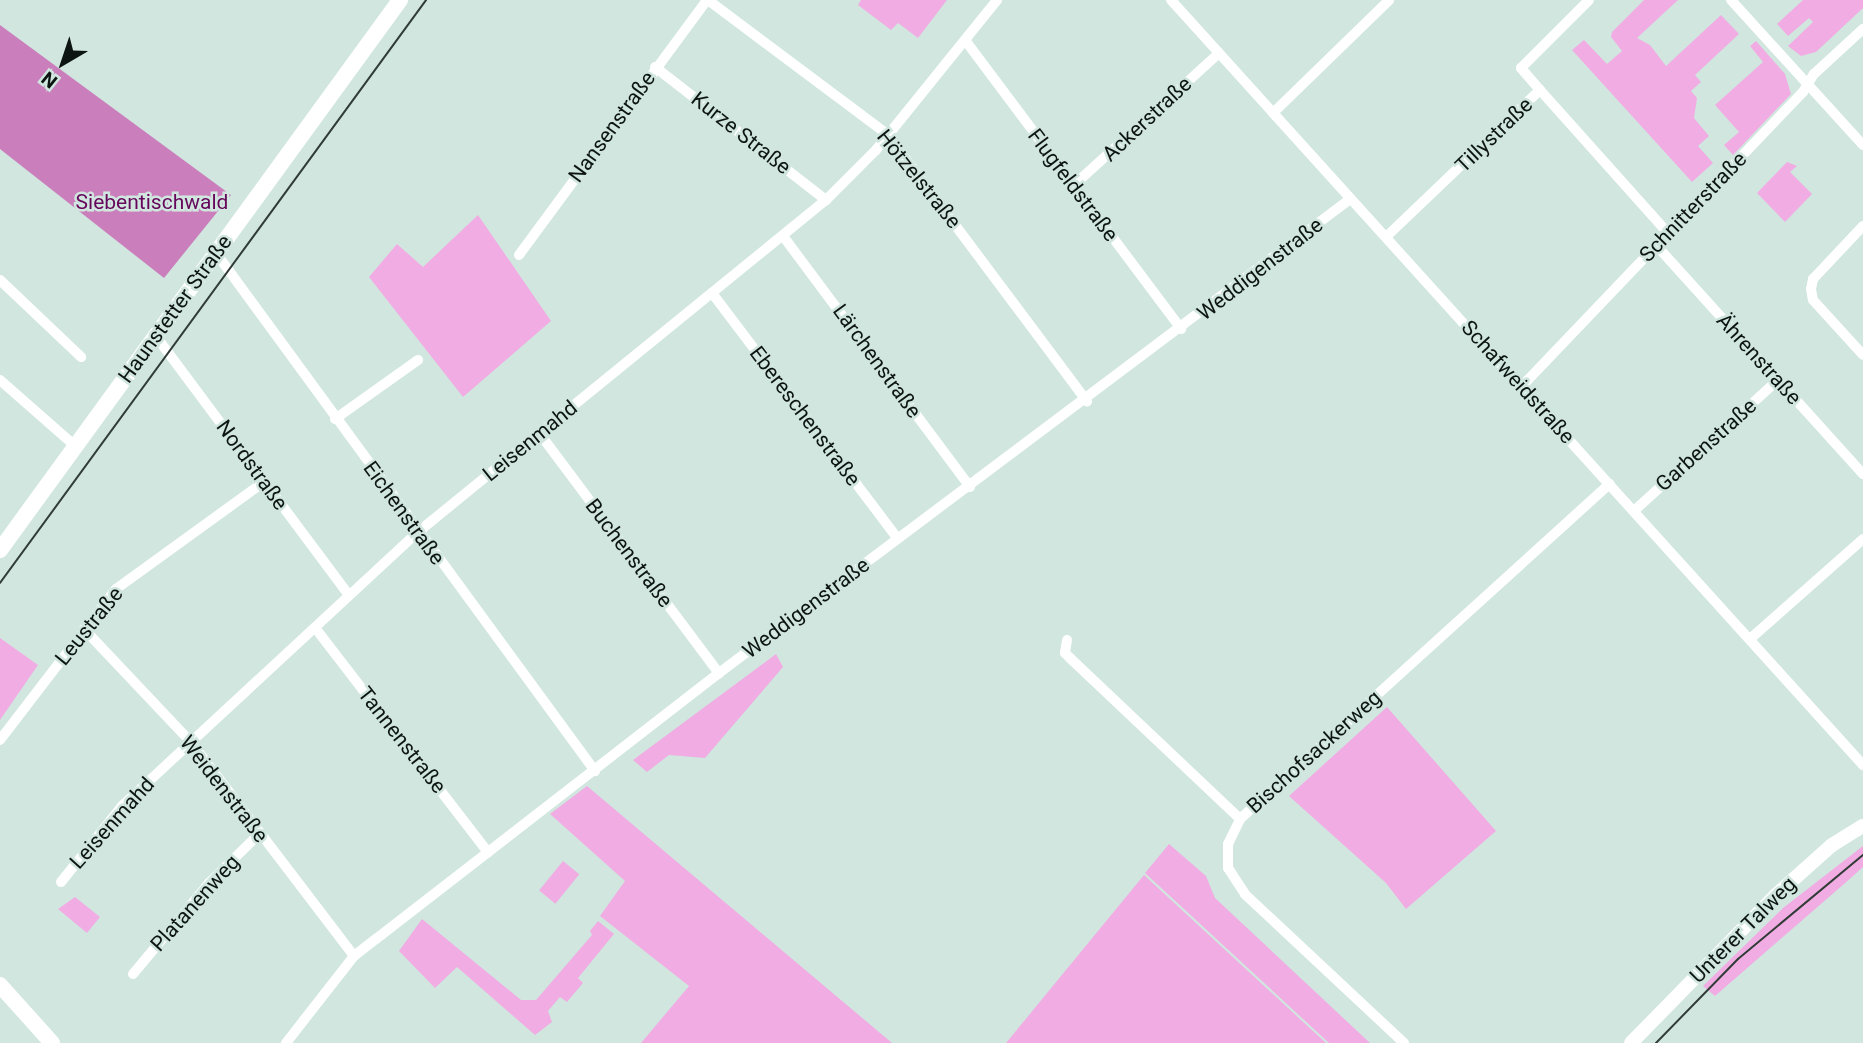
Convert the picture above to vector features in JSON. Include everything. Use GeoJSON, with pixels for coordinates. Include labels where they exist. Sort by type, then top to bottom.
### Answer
{"type":"FeatureCollection","features":[{"type":"Feature","properties":{"kind":"main road","name":"Haunstetter Straße"},"geometry":{"type":"LineString","coordinates":[[0,550],[400,0]]}},
{"type":"Feature","properties":{"kind":"main road"},"geometry":{"type":"LineString","coordinates":[[0,985],[52,1043]]}},
{"type":"Feature","properties":{"kind":"street","name":"Nansenstraße"},"geometry":{"type":"LineString","coordinates":[[519,255],[707,0]]}},
{"type":"Feature","properties":{"kind":"street","name":"Hötzelstraße"},"geometry":{"type":"LineString","coordinates":[[707,0],[887,134],[1087,401]]}},
{"type":"Feature","properties":{"kind":"street","name":"Leisenmahd"},"geometry":{"type":"LineString","coordinates":[[61,881],[122,806],[316,629],[348,594],[418,532],[826,200],[887,134],[997,0]]}},
{"type":"Feature","properties":{"kind":"street","name":"Schafweidstraße"},"geometry":{"type":"LineString","coordinates":[[1173,0],[1863,765]]}},
{"type":"Feature","properties":{"kind":"street"},"geometry":{"type":"LineString","coordinates":[[1273,113],[1389,0]]}},
{"type":"Feature","properties":{"kind":"street","name":"Tillystraße"},"geometry":{"type":"LineString","coordinates":[[1386,237],[1540,90],[1521,68],[1589,0]]}},
{"type":"Feature","properties":{"kind":"street"},"geometry":{"type":"LineString","coordinates":[[1731,0],[1863,145]]}},
{"type":"Feature","properties":{"kind":"street","name":"Schnitterstraße"},"geometry":{"type":"LineString","coordinates":[[1522,386],[1808,83],[1863,29]]}},
{"type":"Feature","properties":{"kind":"street","name":"Flugfeldstraße"},"geometry":{"type":"LineString","coordinates":[[965,40],[1181,329]]}},
{"type":"Feature","properties":{"kind":"street","name":"Ackerstraße"},"geometry":{"type":"LineString","coordinates":[[1074,185],[1219,53]]}},
{"type":"Feature","properties":{"kind":"street","name":"Kurze Straße"},"geometry":{"type":"LineString","coordinates":[[655,67],[826,200]]}},
{"type":"Feature","properties":{"kind":"street"},"geometry":{"type":"LineString","coordinates":[[1540,90],[1668,233]]}},
{"type":"Feature","properties":{"kind":"street","name":"Weddigenstraße"},"geometry":{"type":"LineString","coordinates":[[286,1043],[354,957],[719,673],[1087,401],[1350,199]]}},
{"type":"Feature","properties":{"kind":"street"},"geometry":{"type":"LineString","coordinates":[[1863,226],[1813,279],[1811,289],[1813,300],[1863,355]]}},
{"type":"Feature","properties":{"kind":"street","name":"Lärchenstraße"},"geometry":{"type":"LineString","coordinates":[[783,236],[970,487]]}},
{"type":"Feature","properties":{"kind":"street","name":"Ährenstraße"},"geometry":{"type":"LineString","coordinates":[[1656,245],[1863,474]]}},
{"type":"Feature","properties":{"kind":"street","name":"Eichenstraße"},"geometry":{"type":"LineString","coordinates":[[216,253],[595,771]]}},
{"type":"Feature","properties":{"kind":"street"},"geometry":{"type":"LineString","coordinates":[[0,280],[81,356]]}},
{"type":"Feature","properties":{"kind":"street","name":"Ebereschenstraße"},"geometry":{"type":"LineString","coordinates":[[712,293],[898,539]]}},
{"type":"Feature","properties":{"kind":"street","name":"Nordstraße"},"geometry":{"type":"LineString","coordinates":[[155,335],[348,594]]}},
{"type":"Feature","properties":{"kind":"street"},"geometry":{"type":"LineString","coordinates":[[335,419],[418,360]]}},
{"type":"Feature","properties":{"kind":"street"},"geometry":{"type":"LineString","coordinates":[[0,380],[75,446]]}},
{"type":"Feature","properties":{"kind":"street","name":"Garbenstraße"},"geometry":{"type":"LineString","coordinates":[[1635,510],[1778,380]]}},
{"type":"Feature","properties":{"kind":"street","name":"Buchenstraße"},"geometry":{"type":"LineString","coordinates":[[540,434],[719,673]]}},
{"type":"Feature","properties":{"kind":"street","name":"Leustraße"},"geometry":{"type":"LineString","coordinates":[[0,740],[116,589],[264,482]]}},
{"type":"Feature","properties":{"kind":"street","name":"Bischofsackerweg"},"geometry":{"type":"LineString","coordinates":[[1404,1043],[1235,880],[1228,868],[1228,844],[1240,819],[1610,484]]}},
{"type":"Feature","properties":{"kind":"street"},"geometry":{"type":"LineString","coordinates":[[1750,639],[1863,539]]}},
{"type":"Feature","properties":{"kind":"street","name":"Weidenstraße"},"geometry":{"type":"LineString","coordinates":[[84,629],[191,742],[354,957]]}},
{"type":"Feature","properties":{"kind":"street","name":"Tannenstraße"},"geometry":{"type":"LineString","coordinates":[[316,629],[488,852]]}},
{"type":"Feature","properties":{"kind":"street"},"geometry":{"type":"LineString","coordinates":[[1067,640],[1065,653],[1240,819]]}},
{"type":"Feature","properties":{"kind":"street","name":"Unterer Talweg"},"geometry":{"type":"LineString","coordinates":[[1631,1043],[1776,895],[1832,845],[1863,826]]}},
{"type":"Feature","properties":{"kind":"street","name":"Platanenweg"},"geometry":{"type":"LineString","coordinates":[[133,974],[209,883],[259,834]]}},
{"type":"Feature","properties":{"kind":"shaded area"},"geometry":{"type":"Polygon","coordinates":[[[861,0],[947,0],[918,38],[898,23],[891,30],[858,5],[861,0]]]}},
{"type":"Feature","properties":{"kind":"shaded area"},"geometry":{"type":"Polygon","coordinates":[[[1644,0],[1678,0],[1637,38],[1650,45],[1666,66],[1721,15],[1739,34],[1695,75],[1701,82],[1691,91],[1697,98],[1694,118],[1709,136],[1698,146],[1713,163],[1692,182],[1572,50],[1584,40],[1607,64],[1622,51],[1611,37],[1612,32],[1644,0]]]}},
{"type":"Feature","properties":{"kind":"shaded area"},"geometry":{"type":"Polygon","coordinates":[[[1803,0],[1863,0],[1863,8],[1816,52],[1801,56],[1788,46],[1813,22],[1809,18],[1788,36],[1777,24],[1803,0]]]}},
{"type":"Feature","properties":{"kind":"shaded area"},"geometry":{"type":"Polygon","coordinates":[[[1756,41],[1785,74],[1791,94],[1733,155],[1724,145],[1739,132],[1715,105],[1763,62],[1750,46],[1756,41]]]}},
{"type":"Feature","properties":{"kind":"shaded area"},"geometry":{"type":"Polygon","coordinates":[[[1787,162],[1797,166],[1790,172],[1812,194],[1785,222],[1757,193],[1787,162]]]}},
{"type":"Feature","properties":{"kind":"shaded area"},"geometry":{"type":"Polygon","coordinates":[[[478,215],[551,321],[463,397],[369,277],[397,244],[423,267],[478,215]]]}},
{"type":"Feature","properties":{"kind":"shaded area"},"geometry":{"type":"Polygon","coordinates":[[[0,638],[38,665],[0,720],[0,638]]]}},
{"type":"Feature","properties":{"kind":"shaded area"},"geometry":{"type":"Polygon","coordinates":[[[776,654],[783,667],[705,758],[669,755],[647,772],[633,760],[776,654]]]}},
{"type":"Feature","properties":{"kind":"shaded area"},"geometry":{"type":"Polygon","coordinates":[[[1387,707],[1496,831],[1406,909],[1386,883],[1289,796],[1387,707]]]}},
{"type":"Feature","properties":{"kind":"shaded area"},"geometry":{"type":"Polygon","coordinates":[[[587,786],[892,1043],[641,1043],[689,986],[600,916],[625,881],[550,814],[587,786]]]}},
{"type":"Feature","properties":{"kind":"shaded area"},"geometry":{"type":"Polygon","coordinates":[[[1169,844],[1206,876],[1215,898],[1370,1043],[1329,1043],[1145,873],[1169,844]]]}},
{"type":"Feature","properties":{"kind":"shaded area"},"geometry":{"type":"Polygon","coordinates":[[[1863,846],[1863,867],[1844,884],[1715,996],[1703,986],[1783,908],[1863,846]]]}},
{"type":"Feature","properties":{"kind":"shaded area"},"geometry":{"type":"Polygon","coordinates":[[[563,861],[579,874],[555,904],[539,891],[563,861]]]}},
{"type":"Feature","properties":{"kind":"shaded area"},"geometry":{"type":"Polygon","coordinates":[[[1144,875],[1326,1043],[1006,1043],[1144,875]]]}},
{"type":"Feature","properties":{"kind":"shaded area"},"geometry":{"type":"Polygon","coordinates":[[[75,897],[100,917],[87,933],[58,909],[75,897]]]}},
{"type":"Feature","properties":{"kind":"shaded area"},"geometry":{"type":"Polygon","coordinates":[[[422,919],[521,1000],[536,1000],[592,935],[590,931],[598,921],[614,934],[578,978],[583,983],[567,1002],[560,997],[548,1011],[552,1022],[535,1035],[457,967],[435,988],[399,951],[422,919]]]}},
{"type":"Feature","properties":{"kind":"green space","name":"Siebentischwald"},"geometry":{"type":"Polygon","coordinates":[[[0,25],[231,195],[164,278],[0,149],[0,25]]]}},
{"type":"Feature","properties":{"kind":"tram line"},"geometry":{"type":"LineString","coordinates":[[0,583],[426,0]]}},
{"type":"Feature","properties":{"kind":"tram line"},"geometry":{"type":"LineString","coordinates":[[1656,1043],[1738,959],[1863,855]]}}]}
